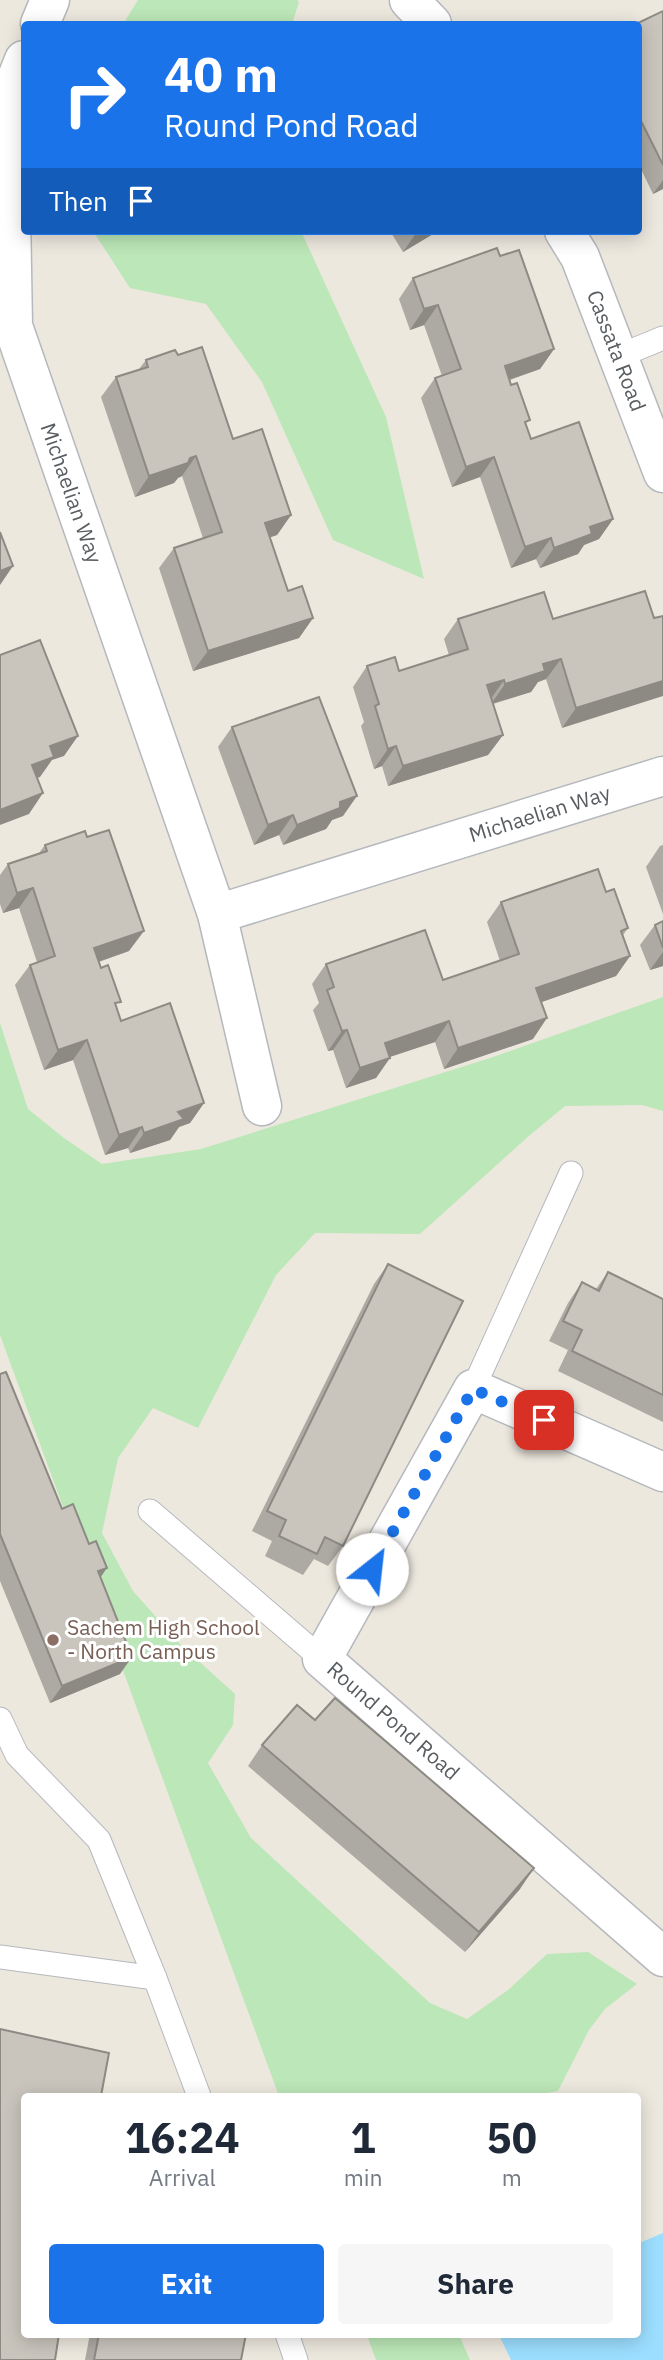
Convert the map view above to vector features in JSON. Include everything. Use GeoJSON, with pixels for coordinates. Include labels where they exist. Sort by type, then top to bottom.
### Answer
{"type":"FeatureCollection","features":[{"type":"Feature","properties":{"kind":"street"},"geometry":{"type":"LineString","coordinates":[[41,21],[50,0]]}},
{"type":"Feature","properties":{"kind":"street"},"geometry":{"type":"LineString","coordinates":[[409,0],[429,21]]}},
{"type":"Feature","properties":{"kind":"street","name":"Michaelian Way"},"geometry":{"type":"LineString","coordinates":[[15,70],[9,97],[13,326],[216,914],[262,1106]]}},
{"type":"Feature","properties":{"kind":"street","name":"Cassata Road"},"geometry":{"type":"LineString","coordinates":[[566,235],[580,257],[663,473]]}},
{"type":"Feature","properties":{"kind":"street","name":"Michaelian Way"},"geometry":{"type":"LineString","coordinates":[[216,914],[663,776]]}},
{"type":"Feature","properties":{"kind":"street"},"geometry":{"type":"LineString","coordinates":[[473,1389],[663,1472]]}},
{"type":"Feature","properties":{"kind":"street","name":"Round Pond Road"},"geometry":{"type":"LineString","coordinates":[[473,1389],[322,1659],[663,1957]]}},
{"type":"Feature","properties":{"kind":"lane"},"geometry":{"type":"LineString","coordinates":[[620,356],[663,338]]}},
{"type":"Feature","properties":{"kind":"lane"},"geometry":{"type":"LineString","coordinates":[[473,1389],[571,1173]]}},
{"type":"Feature","properties":{"kind":"lane"},"geometry":{"type":"LineString","coordinates":[[150,1511],[322,1659]]}},
{"type":"Feature","properties":{"kind":"lane"},"geometry":{"type":"LineString","coordinates":[[0,1719],[17,1755],[99,1840],[155,1978],[197,2093]]}},
{"type":"Feature","properties":{"kind":"lane"},"geometry":{"type":"LineString","coordinates":[[0,1957],[155,1978]]}},
{"type":"Feature","properties":{"kind":"lane"},"geometry":{"type":"LineString","coordinates":[[288,2338],[296,2360]]}},
{"type":"Feature","properties":{"kind":"green space"},"geometry":{"type":"Polygon","coordinates":[[[138,0],[299,2],[293,21],[125,21],[138,0]]]}},
{"type":"Feature","properties":{"kind":"green space"},"geometry":{"type":"Polygon","coordinates":[[[96,235],[303,235],[386,417],[424,579],[333,540],[262,382],[206,304],[130,288],[96,235]]]}},
{"type":"Feature","properties":{"kind":"green space"},"geometry":{"type":"Polygon","coordinates":[[[663,997],[663,1111],[642,1105],[565,1106],[420,1234],[315,1233],[276,1275],[198,1428],[153,1408],[118,1458],[102,1533],[133,1591],[181,1645],[235,1694],[233,1725],[208,1763],[251,1838],[430,2003],[467,2019],[508,1990],[547,1954],[588,1952],[637,1984],[605,2009],[589,2030],[558,2091],[278,2093],[0,1335],[0,1023],[28,1109],[102,1164],[201,1149],[490,1058],[663,997]]]}},
{"type":"Feature","properties":{"kind":"green space"},"geometry":{"type":"Polygon","coordinates":[[[368,2338],[460,2338],[470,2360],[376,2360],[368,2338]]]}},
{"type":"Feature","properties":{"kind":"water"},"geometry":{"type":"Polygon","coordinates":[[[663,2233],[663,2360],[511,2360],[500,2338],[641,2338],[641,2242],[663,2233]]]}},
{"type":"Feature","properties":{"kind":"building"},"geometry":{"type":"Polygon","coordinates":[[[663,11],[663,165],[642,123],[642,21],[663,11]]]}},
{"type":"Feature","properties":{"kind":"building"},"geometry":{"type":"Polygon","coordinates":[[[497,248],[500,256],[519,250],[554,349],[505,366],[511,385],[517,383],[530,420],[525,422],[531,439],[579,422],[613,519],[590,527],[592,534],[554,548],[551,538],[525,547],[494,457],[466,467],[435,378],[461,369],[438,305],[424,309],[413,278],[497,248]]]}},
{"type":"Feature","properties":{"kind":"building"},"geometry":{"type":"Polygon","coordinates":[[[202,347],[233,439],[262,429],[291,515],[265,523],[288,591],[302,586],[313,618],[208,651],[174,548],[222,532],[196,456],[190,458],[188,463],[149,476],[116,377],[148,367],[146,360],[175,350],[178,355],[202,347]]]}},
{"type":"Feature","properties":{"kind":"building"},"geometry":{"type":"Polygon","coordinates":[[[0,532],[13,566],[0,571],[0,532]]]}},
{"type":"Feature","properties":{"kind":"building"},"geometry":{"type":"Polygon","coordinates":[[[645,591],[654,618],[663,616],[663,681],[576,708],[561,659],[543,664],[545,671],[505,684],[504,680],[487,685],[503,735],[403,766],[396,746],[388,749],[375,706],[379,704],[367,666],[395,657],[399,671],[468,649],[458,619],[544,592],[553,619],[645,591]]]}},
{"type":"Feature","properties":{"kind":"building"},"geometry":{"type":"Polygon","coordinates":[[[40,640],[78,736],[50,746],[54,757],[32,765],[43,793],[0,810],[0,655],[40,640]]]}},
{"type":"Feature","properties":{"kind":"building"},"geometry":{"type":"Polygon","coordinates":[[[319,697],[357,796],[340,802],[340,808],[297,825],[293,815],[268,825],[232,727],[319,697]]]}},
{"type":"Feature","properties":{"kind":"building"},"geometry":{"type":"Polygon","coordinates":[[[109,830],[144,931],[94,948],[101,968],[108,965],[121,1002],[115,1003],[121,1021],[170,1003],[204,1103],[178,1112],[184,1119],[144,1133],[142,1127],[119,1135],[87,1040],[58,1050],[30,965],[55,956],[33,888],[17,893],[8,864],[47,851],[45,845],[85,831],[87,837],[109,830]]]}},
{"type":"Feature","properties":{"kind":"building"},"geometry":{"type":"Polygon","coordinates":[[[598,869],[606,892],[614,889],[628,928],[621,931],[630,956],[536,988],[547,1018],[458,1048],[449,1021],[385,1043],[390,1058],[360,1068],[347,1030],[342,1031],[327,990],[334,987],[326,964],[425,930],[443,980],[519,954],[501,902],[598,869]]]}},
{"type":"Feature","properties":{"kind":"building"},"geometry":{"type":"Polygon","coordinates":[[[663,921],[663,948],[655,925],[663,921]]]}},
{"type":"Feature","properties":{"kind":"building"},"geometry":{"type":"Polygon","coordinates":[[[388,1264],[463,1301],[343,1546],[325,1537],[317,1554],[279,1536],[286,1520],[267,1511],[388,1264]]]}},
{"type":"Feature","properties":{"kind":"building"},"geometry":{"type":"Polygon","coordinates":[[[608,1272],[663,1299],[663,1395],[572,1351],[582,1330],[563,1321],[582,1282],[599,1291],[608,1272]]]}},
{"type":"Feature","properties":{"kind":"building"},"geometry":{"type":"Polygon","coordinates":[[[6,1372],[62,1509],[73,1504],[89,1544],[96,1541],[107,1568],[98,1571],[132,1657],[62,1686],[0,1534],[0,1374],[6,1372]]]}},
{"type":"Feature","properties":{"kind":"building"},"geometry":{"type":"Polygon","coordinates":[[[335,1698],[534,1868],[479,1932],[262,1745],[297,1705],[315,1720],[335,1698]]]}},
{"type":"Feature","properties":{"kind":"building"},"geometry":{"type":"Polygon","coordinates":[[[0,2029],[109,2053],[102,2093],[21,2093],[21,2338],[58,2338],[55,2360],[0,2360],[0,2029]]]}},
{"type":"Feature","properties":{"kind":"building"},"geometry":{"type":"Polygon","coordinates":[[[98,2338],[245,2338],[241,2360],[94,2360],[98,2338]]]}},
{"type":"Feature","properties":{"kind":"place","name":"Sachem High School - North Campus"},"geometry":{"type":"Point","coordinates":[53,1640]}},
{"type":"Feature","properties":{"kind":"route"},"geometry":{"type":"LineString","coordinates":[[372,1569],[473,1389],[544,1420]]}}]}
